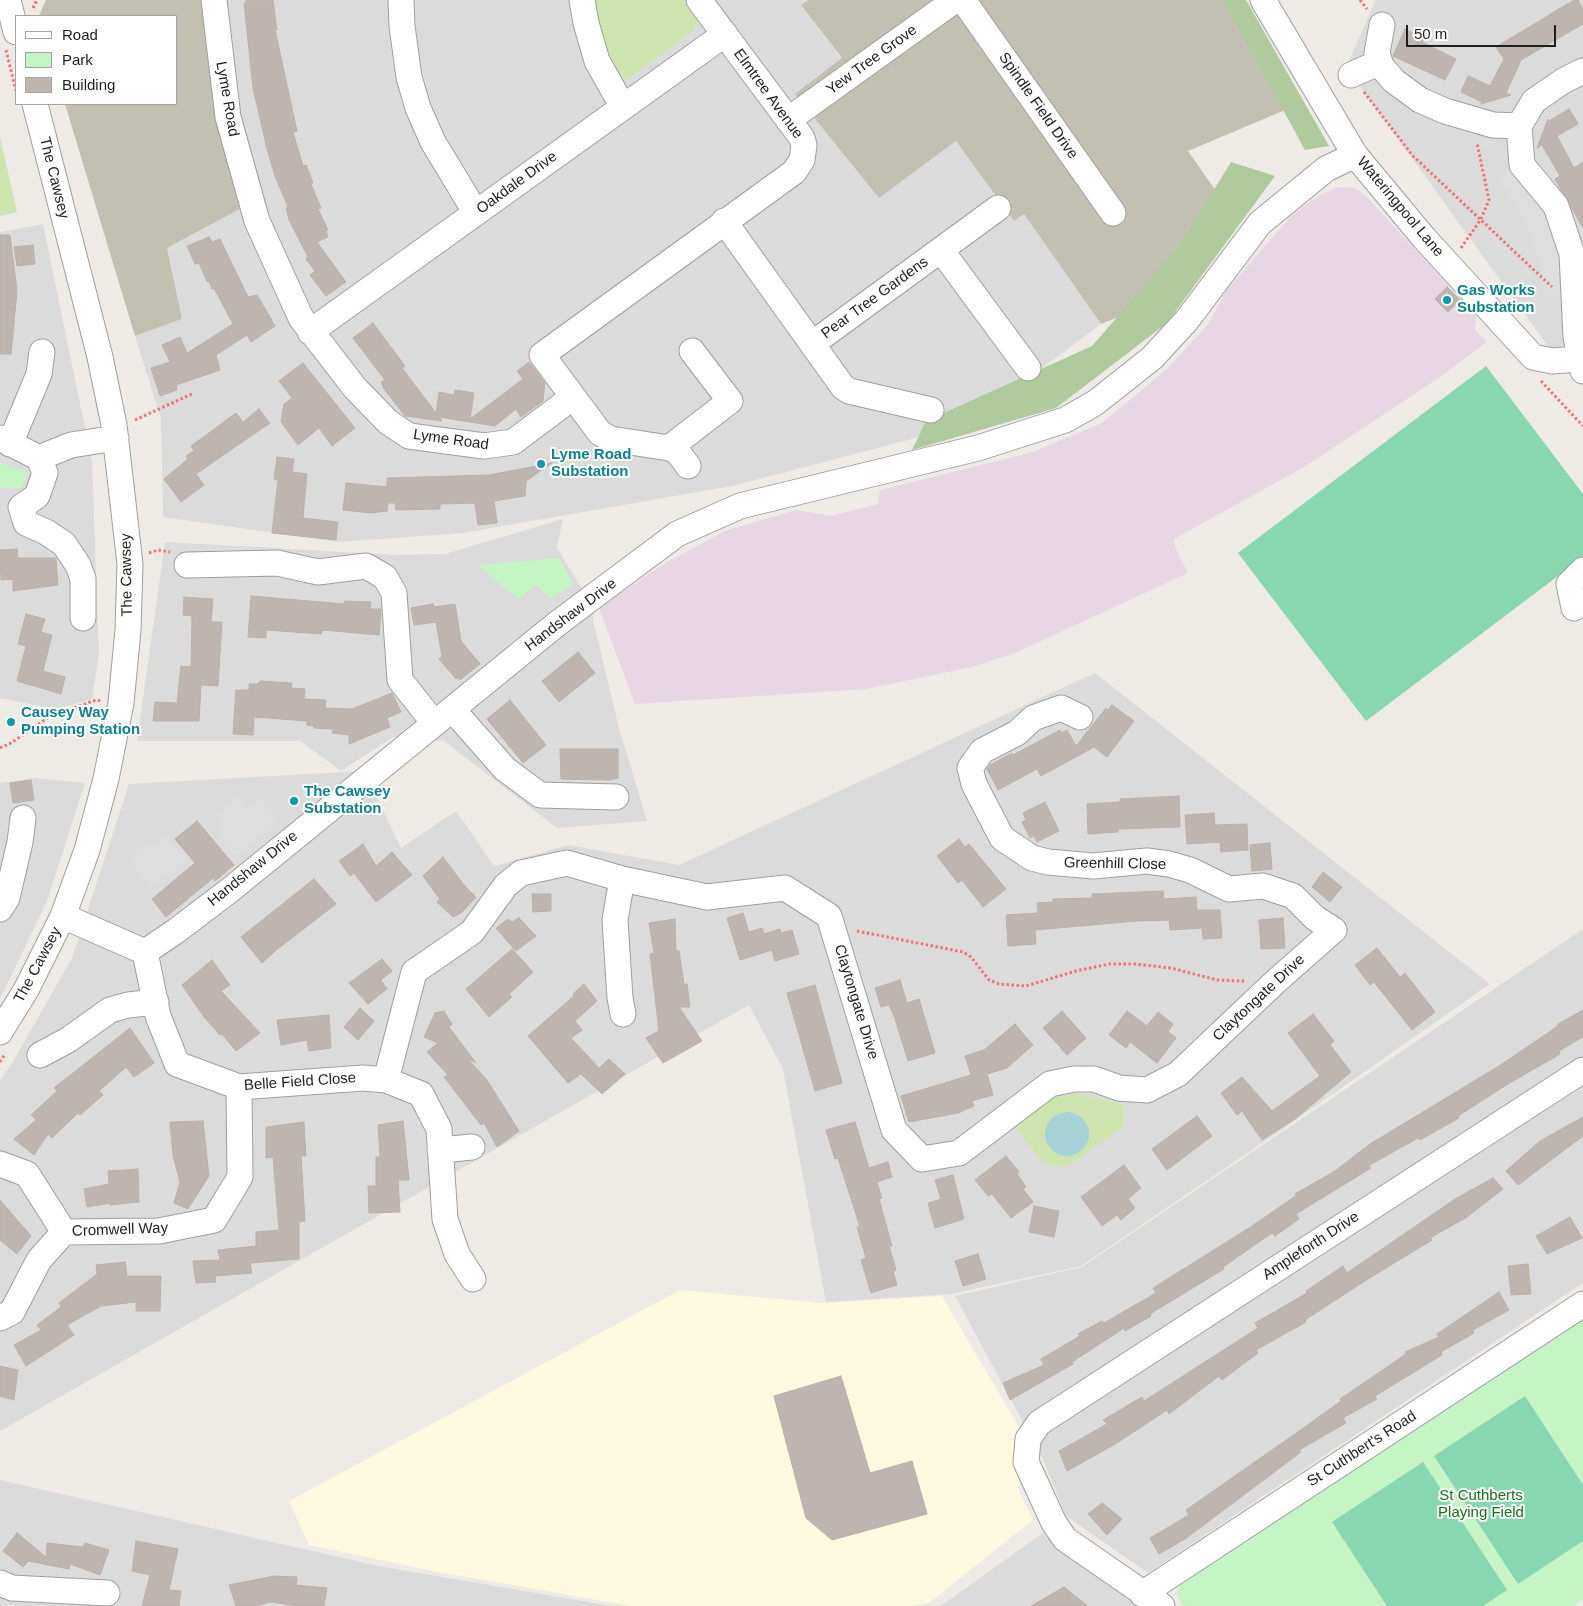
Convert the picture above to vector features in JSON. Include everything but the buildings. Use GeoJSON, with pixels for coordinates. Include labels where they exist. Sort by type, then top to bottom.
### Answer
{"type":"FeatureCollection","features":[{"type":"Feature","properties":{"kind":"street"},"geometry":{"type":"LineString","coordinates":[[8,0],[10,39]]}},
{"type":"Feature","properties":{"kind":"street","name":"Lyme Road"},"geometry":{"type":"LineString","coordinates":[[214,0],[228,117],[257,221],[288,291],[310,332],[355,388],[381,415],[409,436],[484,446],[513,442],[572,397]]}},
{"type":"Feature","properties":{"kind":"street"},"geometry":{"type":"LineString","coordinates":[[401,0],[402,26],[409,77],[418,108],[433,142],[476,212]]}},
{"type":"Feature","properties":{"kind":"street"},"geometry":{"type":"LineString","coordinates":[[582,0],[586,24],[597,61],[623,107]]}},
{"type":"Feature","properties":{"kind":"street","name":"Elmtree Avenue"},"geometry":{"type":"LineString","coordinates":[[699,0],[802,138],[804,145],[802,160],[794,172],[724,221]]}},
{"type":"Feature","properties":{"kind":"street","name":"Yew Tree Grove"},"geometry":{"type":"LineString","coordinates":[[788,120],[955,0]]}},
{"type":"Feature","properties":{"kind":"street","name":"Spindle Field Drive"},"geometry":{"type":"LineString","coordinates":[[963,0],[1114,213]]}},
{"type":"Feature","properties":{"kind":"street","name":"Wateringpool Lane"},"geometry":{"type":"LineString","coordinates":[[1263,0],[1355,155],[1424,238],[1533,358],[1552,361],[1581,351]]}},
{"type":"Feature","properties":{"kind":"street"},"geometry":{"type":"LineString","coordinates":[[1382,25],[1377,53],[1380,62],[1394,81],[1420,100],[1445,111],[1492,125],[1519,126]]}},
{"type":"Feature","properties":{"kind":"street","name":"Oakdale Drive"},"geometry":{"type":"LineString","coordinates":[[310,332],[725,34]]}},
{"type":"Feature","properties":{"kind":"street"},"geometry":{"type":"LineString","coordinates":[[1352,74],[1380,62]]}},
{"type":"Feature","properties":{"kind":"street"},"geometry":{"type":"LineString","coordinates":[[1581,351],[1575,309],[1572,254],[1556,206],[1522,164],[1519,126],[1534,101],[1563,81],[1583,71]]}},
{"type":"Feature","properties":{"kind":"street","name":"The Cawsey"},"geometry":{"type":"LineString","coordinates":[[0,1032],[26,990],[63,916],[87,850],[104,788],[121,703],[128,630],[130,564],[124,430],[100,357],[35,105]]}},
{"type":"Feature","properties":{"kind":"street","name":"Handshaw Drive"},"geometry":{"type":"LineString","coordinates":[[145,952],[230,890],[558,624],[677,534],[740,506],[978,448],[1065,420],[1095,403],[1152,358],[1175,333],[1260,223],[1326,169],[1355,155]]}},
{"type":"Feature","properties":{"kind":"street","name":"Pear Tree Gardens"},"geometry":{"type":"LineString","coordinates":[[724,221],[812,344],[998,208]]}},
{"type":"Feature","properties":{"kind":"street"},"geometry":{"type":"LineString","coordinates":[[688,466],[677,451],[669,448],[611,440],[600,434],[542,355],[724,221]]}},
{"type":"Feature","properties":{"kind":"street"},"geometry":{"type":"LineString","coordinates":[[941,250],[1028,368]]}},
{"type":"Feature","properties":{"kind":"street"},"geometry":{"type":"LineString","coordinates":[[812,344],[836,379],[848,391],[931,410]]}},
{"type":"Feature","properties":{"kind":"street"},"geometry":{"type":"LineString","coordinates":[[669,448],[730,401],[692,351]]}},
{"type":"Feature","properties":{"kind":"street"},"geometry":{"type":"LineString","coordinates":[[42,352],[39,374],[33,390],[5,441],[39,458],[44,473],[37,496],[21,507],[26,523],[46,532],[64,544],[78,564],[83,579],[83,618]]}},
{"type":"Feature","properties":{"kind":"street"},"geometry":{"type":"LineString","coordinates":[[39,458],[71,445],[124,430]]}},
{"type":"Feature","properties":{"kind":"street"},"geometry":{"type":"LineString","coordinates":[[187,566],[277,563],[318,572],[366,566],[385,577],[394,593],[400,680],[540,795],[616,797]]}},
{"type":"Feature","properties":{"kind":"street"},"geometry":{"type":"LineString","coordinates":[[1574,608],[1569,584],[1583,570]]}},
{"type":"Feature","properties":{"kind":"street","name":"Greenhill Close"},"geometry":{"type":"LineString","coordinates":[[1080,717],[1061,708],[1034,718],[1017,733],[982,751],[970,768],[974,784],[1002,838],[1032,858],[1048,862],[1093,866],[1147,862],[1169,864],[1190,870],[1229,889],[1263,886],[1293,896],[1315,918],[1334,930]]}},
{"type":"Feature","properties":{"kind":"street"},"geometry":{"type":"LineString","coordinates":[[0,910],[7,898],[20,842],[23,818]]}},
{"type":"Feature","properties":{"kind":"street","name":"Claytongate Drive"},"geometry":{"type":"LineString","coordinates":[[386,1080],[414,972],[472,932],[506,885],[522,873],[567,864],[622,879],[708,897],[786,888],[829,916],[894,1130],[922,1159],[959,1153],[1050,1084],[1074,1079],[1094,1079],[1120,1088],[1147,1090],[1178,1074],[1274,983],[1334,930]]}},
{"type":"Feature","properties":{"kind":"street"},"geometry":{"type":"LineString","coordinates":[[622,879],[615,920],[620,998],[623,1014]]}},
{"type":"Feature","properties":{"kind":"street"},"geometry":{"type":"LineString","coordinates":[[63,916],[145,952]]}},
{"type":"Feature","properties":{"kind":"street","name":"Belle Field Close"},"geometry":{"type":"LineString","coordinates":[[145,952],[156,1002],[177,1064],[238,1087],[363,1078],[386,1080],[421,1094],[439,1129],[445,1219],[458,1254],[473,1279]]}},
{"type":"Feature","properties":{"kind":"street"},"geometry":{"type":"LineString","coordinates":[[40,1055],[68,1040],[110,1010],[128,1005],[156,1002]]}},
{"type":"Feature","properties":{"kind":"street","name":"Ampleforth Drive"},"geometry":{"type":"LineString","coordinates":[[1152,1600],[1065,1539],[1054,1523],[1026,1462],[1028,1440],[1039,1422],[1583,1070]]}},
{"type":"Feature","properties":{"kind":"street","name":"Cromwell Way"},"geometry":{"type":"LineString","coordinates":[[0,1318],[12,1312],[39,1260],[64,1232],[159,1232],[214,1220],[240,1177],[238,1087]]}},
{"type":"Feature","properties":{"kind":"street"},"geometry":{"type":"LineString","coordinates":[[440,1150],[472,1147]]}},
{"type":"Feature","properties":{"kind":"street","name":"Cromwell Way"},"geometry":{"type":"LineString","coordinates":[[0,1164],[27,1174],[64,1232]]}},
{"type":"Feature","properties":{"kind":"street","name":"St Cuthbert's Road"},"geometry":{"type":"LineString","coordinates":[[1152,1600],[1583,1304]]}},
{"type":"Feature","properties":{"kind":"street"},"geometry":{"type":"LineString","coordinates":[[0,1583],[12,1588],[107,1593]]}},
{"type":"Feature","properties":{"kind":"path"},"geometry":{"type":"LineString","coordinates":[[10,39],[15,82]]}},
{"type":"Feature","properties":{"kind":"path"},"geometry":{"type":"LineString","coordinates":[[1352,74],[1413,156],[1482,219],[1575,309]]}},
{"type":"Feature","properties":{"kind":"path"},"geometry":{"type":"LineString","coordinates":[[1459,252],[1482,219],[1489,200],[1472,118]]}},
{"type":"Feature","properties":{"kind":"path"},"geometry":{"type":"LineString","coordinates":[[1540,381],[1582,423]]}},
{"type":"Feature","properties":{"kind":"path"},"geometry":{"type":"LineString","coordinates":[[124,430],[194,393]]}},
{"type":"Feature","properties":{"kind":"path"},"geometry":{"type":"LineString","coordinates":[[0,748],[11,743],[49,717],[96,700],[106,701]]}},
{"type":"Feature","properties":{"kind":"path"},"geometry":{"type":"LineString","coordinates":[[834,928],[962,952],[971,957],[989,980],[999,984],[1026,986],[1076,971],[1109,964],[1135,964],[1171,968],[1217,980],[1274,983]]}},
{"type":"Feature","properties":{"kind":"shaded area"},"geometry":{"type":"Polygon","coordinates":[[[46,0],[203,0],[217,113],[240,209],[167,248],[182,319],[135,336],[65,105],[178,105],[178,15],[39,15],[46,0]]]}},
{"type":"Feature","properties":{"kind":"shaded area"},"geometry":{"type":"Polygon","coordinates":[[[203,0],[808,0],[801,5],[842,59],[796,94],[879,197],[956,141],[1014,221],[1024,214],[1101,324],[1001,399],[912,439],[732,486],[463,533],[339,542],[163,517],[161,419],[135,336],[182,319],[167,248],[240,209],[217,113],[203,0]]]}},
{"type":"Feature","properties":{"kind":"shaded area"},"geometry":{"type":"Polygon","coordinates":[[[808,0],[1240,0],[1297,105],[1188,151],[1225,204],[1170,296],[1101,324],[1024,214],[1014,221],[956,141],[879,198],[795,94],[842,58],[801,5],[808,0]]]}},
{"type":"Feature","properties":{"kind":"shaded area"},"geometry":{"type":"Polygon","coordinates":[[[1376,0],[1583,0],[1583,386],[1558,360],[1346,67],[1376,0]]]}},
{"type":"Feature","properties":{"kind":"shaded area"},"geometry":{"type":"Polygon","coordinates":[[[1522,165],[1562,225],[1574,292],[1543,294],[1541,268],[1525,222],[1497,177],[1522,165]]]}},
{"type":"Feature","properties":{"kind":"shaded area"},"geometry":{"type":"Polygon","coordinates":[[[1338,187],[1355,188],[1366,196],[1476,315],[1475,330],[1487,342],[1440,377],[1306,466],[1174,539],[1176,549],[1188,573],[1015,653],[972,667],[866,689],[635,704],[599,608],[667,562],[725,531],[796,510],[830,516],[878,504],[880,490],[1033,452],[1102,423],[1168,368],[1209,323],[1225,292],[1292,215],[1320,195],[1338,187]]]}},
{"type":"Feature","properties":{"kind":"shaded area"},"geometry":{"type":"Polygon","coordinates":[[[43,224],[92,462],[99,654],[92,699],[55,709],[0,698],[0,232],[43,224]]]}},
{"type":"Feature","properties":{"kind":"shaded area"},"geometry":{"type":"Polygon","coordinates":[[[563,519],[557,547],[593,608],[593,620],[619,728],[647,821],[557,828],[444,741],[393,737],[341,771],[300,741],[137,741],[165,542],[397,555],[445,554],[563,519]]]}},
{"type":"Feature","properties":{"kind":"shaded area"},"geometry":{"type":"Polygon","coordinates":[[[1095,673],[1490,984],[1287,1126],[1081,1266],[951,1294],[826,1302],[783,1069],[749,1005],[0,1431],[0,1081],[72,958],[129,784],[364,771],[401,848],[456,811],[494,866],[568,845],[679,865],[1095,673]]]}},
{"type":"Feature","properties":{"kind":"shaded area"},"geometry":{"type":"Polygon","coordinates":[[[35,778],[85,783],[47,901],[0,999],[0,783],[35,778]]]}},
{"type":"Feature","properties":{"kind":"shaded area"},"geometry":{"type":"Polygon","coordinates":[[[238,796],[248,808],[260,798],[279,822],[236,857],[217,834],[224,828],[214,815],[238,796]]]}},
{"type":"Feature","properties":{"kind":"shaded area"},"geometry":{"type":"Polygon","coordinates":[[[166,835],[186,860],[151,888],[128,859],[151,840],[154,844],[166,835]]]}},
{"type":"Feature","properties":{"kind":"shaded area"},"geometry":{"type":"Polygon","coordinates":[[[1583,929],[1583,1283],[1148,1573],[1066,1516],[1042,1457],[955,1296],[1082,1267],[1583,929]]]}},
{"type":"Feature","properties":{"kind":"shaded area"},"geometry":{"type":"Polygon","coordinates":[[[680,1290],[823,1303],[942,1296],[1020,1429],[1019,1491],[1033,1520],[929,1603],[908,1606],[632,1606],[438,1572],[309,1545],[289,1501],[680,1290]]]}},
{"type":"Feature","properties":{"kind":"shaded area"},"geometry":{"type":"Polygon","coordinates":[[[0,1480],[378,1566],[612,1606],[0,1606],[0,1480]]]}},
{"type":"Feature","properties":{"kind":"shaded area"},"geometry":{"type":"Polygon","coordinates":[[[1043,1533],[1056,1549],[1144,1606],[941,1606],[1043,1533]]]}},
{"type":"Feature","properties":{"kind":"green space"},"geometry":{"type":"Polygon","coordinates":[[[591,0],[683,0],[698,22],[692,32],[621,84],[610,66],[591,0]]]}},
{"type":"Feature","properties":{"kind":"green space"},"geometry":{"type":"Polygon","coordinates":[[[1223,0],[1246,0],[1329,146],[1305,150],[1223,0]]]}},
{"type":"Feature","properties":{"kind":"green space"},"geometry":{"type":"Polygon","coordinates":[[[0,137],[17,212],[0,216],[0,137]]]}},
{"type":"Feature","properties":{"kind":"green space"},"geometry":{"type":"Polygon","coordinates":[[[1231,162],[1275,176],[1167,323],[1056,408],[912,450],[926,421],[1092,346],[1179,246],[1231,162]]]}},
{"type":"Feature","properties":{"kind":"green space"},"geometry":{"type":"Polygon","coordinates":[[[1486,366],[1583,494],[1583,557],[1366,721],[1238,553],[1486,366]]]}},
{"type":"Feature","properties":{"kind":"green space"},"geometry":{"type":"Polygon","coordinates":[[[0,462],[28,473],[21,488],[0,488],[0,462]]]}},
{"type":"Feature","properties":{"kind":"green space"},"geometry":{"type":"Polygon","coordinates":[[[559,558],[573,585],[551,598],[536,585],[518,599],[477,565],[559,558]]]}},
{"type":"Feature","properties":{"kind":"green space"},"geometry":{"type":"Polygon","coordinates":[[[1075,1094],[1123,1104],[1124,1126],[1067,1167],[1051,1166],[1041,1159],[1013,1126],[1052,1098],[1075,1094]]]}},
{"type":"Feature","properties":{"kind":"green space","name":"St Cuthberts Playing Field"},"geometry":{"type":"Polygon","coordinates":[[[1583,1316],[1583,1599],[1574,1606],[1185,1606],[1181,1604],[1177,1593],[1182,1580],[1583,1316]]]}},
{"type":"Feature","properties":{"kind":"green space"},"geometry":{"type":"Polygon","coordinates":[[[1525,1396],[1583,1485],[1583,1541],[1518,1584],[1434,1456],[1525,1396]]]}},
{"type":"Feature","properties":{"kind":"green space"},"geometry":{"type":"Polygon","coordinates":[[[1423,1462],[1507,1590],[1483,1606],[1387,1606],[1332,1522],[1423,1462]]]}},
{"type":"Feature","properties":{"kind":"water"},"geometry":{"type":"Polygon","coordinates":[[[1067,1112],[1079,1116],[1085,1122],[1089,1134],[1085,1146],[1079,1152],[1067,1156],[1055,1152],[1049,1146],[1045,1134],[1049,1122],[1055,1116],[1067,1112]]]}},
{"type":"Feature","properties":{"kind":"place","name":"Gas Works Substation"},"geometry":{"type":"Point","coordinates":[1447,300]}},
{"type":"Feature","properties":{"kind":"place","name":"Lyme Road Substation"},"geometry":{"type":"Point","coordinates":[541,464]}},
{"type":"Feature","properties":{"kind":"place","name":"Causey Way Pumping Station"},"geometry":{"type":"Point","coordinates":[11,722]}},
{"type":"Feature","properties":{"kind":"place","name":"The Cawsey Substation"},"geometry":{"type":"Point","coordinates":[294,801]}}]}
